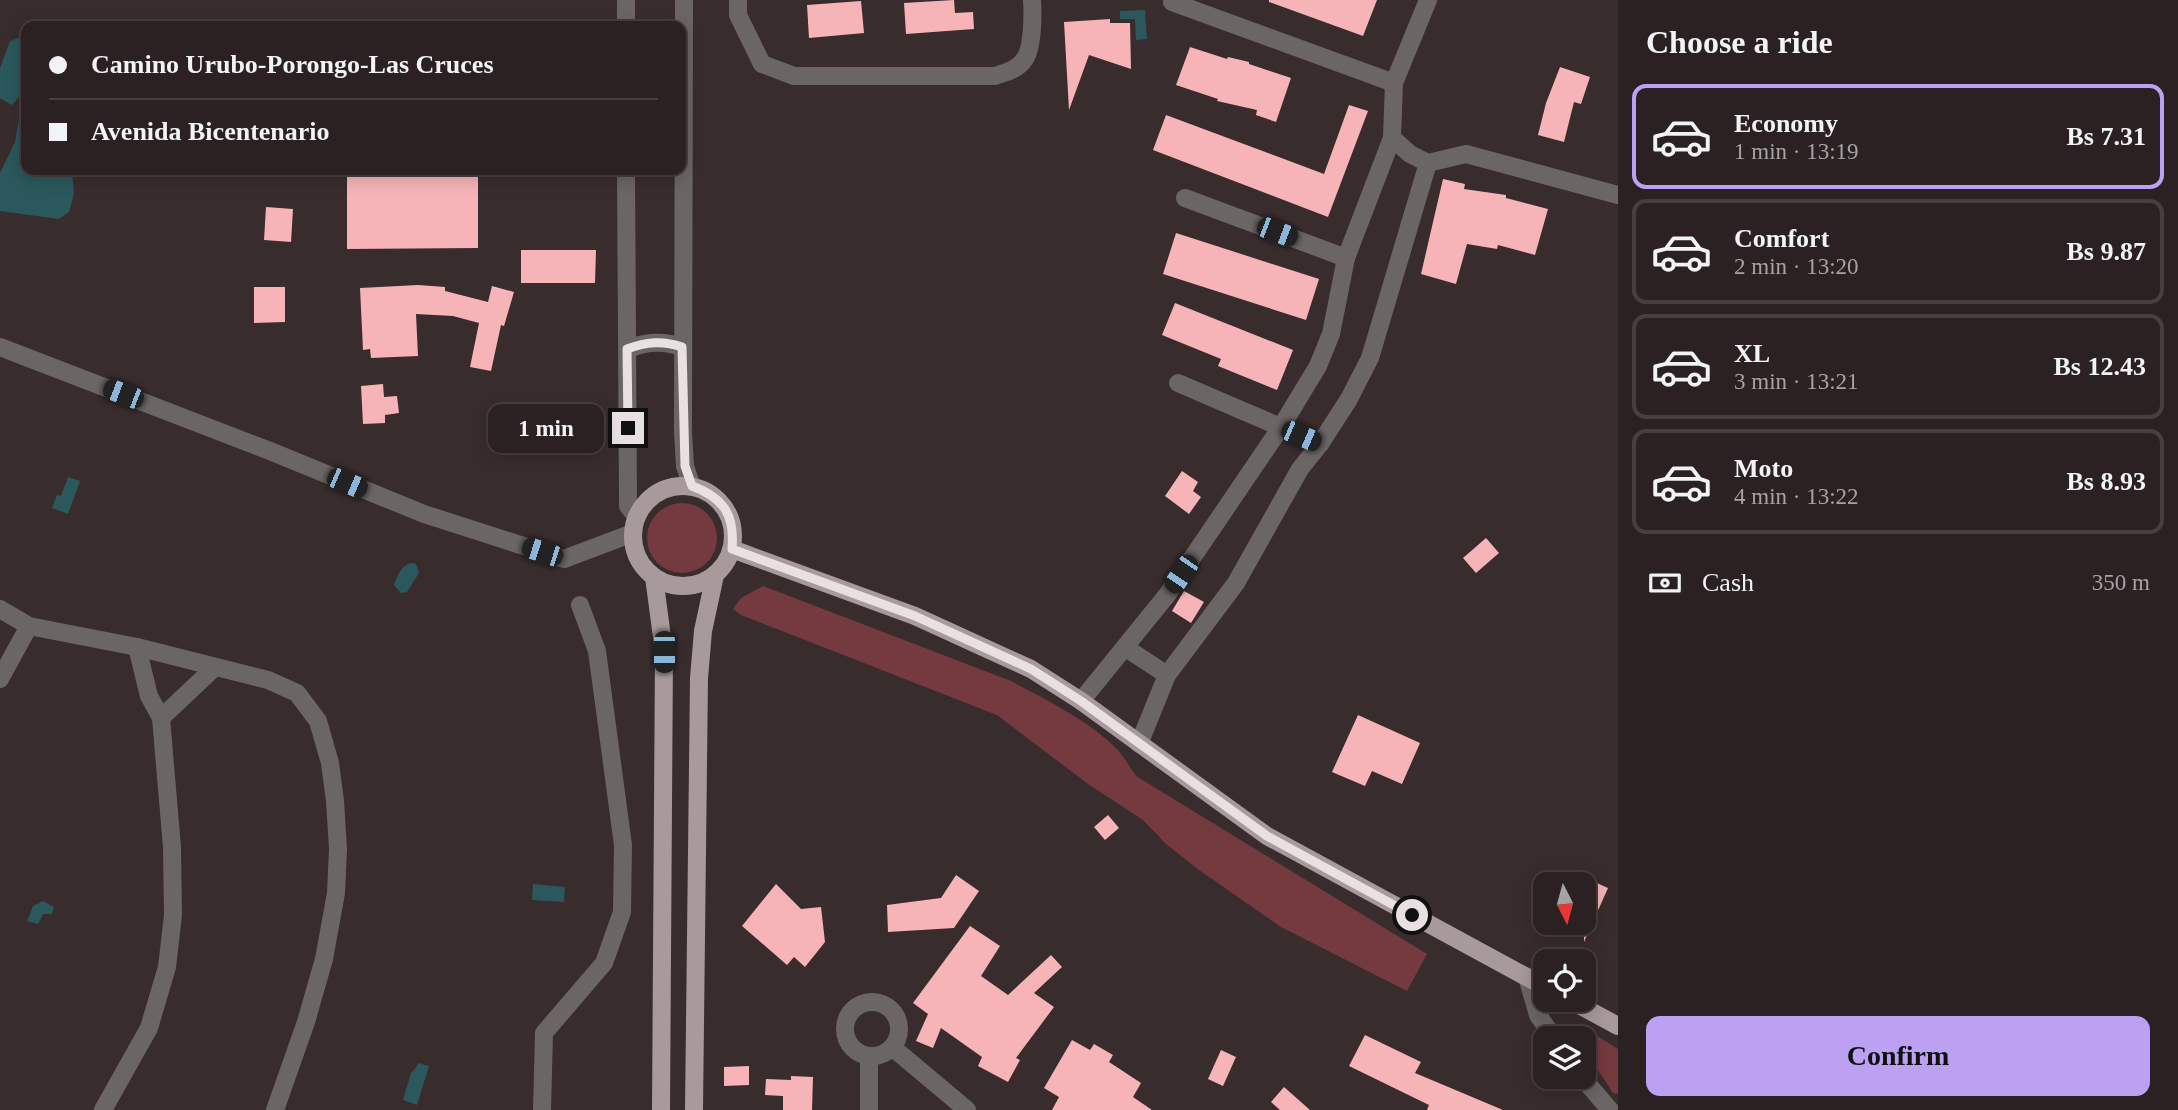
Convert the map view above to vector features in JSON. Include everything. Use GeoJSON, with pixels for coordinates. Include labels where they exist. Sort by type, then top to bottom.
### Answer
{"type":"FeatureCollection","features":[{"type":"Feature","properties":{"kind":"main road"},"geometry":{"type":"LineString","coordinates":[[675,486],[692,486],[714,497],[729,516],[733,532],[732,549],[725,564],[715,575],[700,583],[684,586],[668,584],[653,577],[642,565],[635,550],[635,525],[646,502],[659,492],[675,486]]}},
{"type":"Feature","properties":{"kind":"main road"},"geometry":{"type":"LineString","coordinates":[[732,549],[915,616],[1031,669],[1081,701],[1267,836],[1533,980]]}},
{"type":"Feature","properties":{"kind":"main road"},"geometry":{"type":"LineString","coordinates":[[694,1110],[699,678],[703,631],[715,575]]}},
{"type":"Feature","properties":{"kind":"main road"},"geometry":{"type":"LineString","coordinates":[[653,577],[664,652],[662,1110]]}},
{"type":"Feature","properties":{"kind":"main road"},"geometry":{"type":"LineString","coordinates":[[1592,1012],[1618,1026]]}},
{"type":"Feature","properties":{"kind":"street"},"geometry":{"type":"LineString","coordinates":[[626,0],[626,21]]}},
{"type":"Feature","properties":{"kind":"street"},"geometry":{"type":"LineString","coordinates":[[684,0],[684,21]]}},
{"type":"Feature","properties":{"kind":"street"},"geometry":{"type":"LineString","coordinates":[[738,0],[738,15],[762,64],[794,76],[995,76],[1013,70],[1026,59],[1033,20],[1032,0]]}},
{"type":"Feature","properties":{"kind":"street"},"geometry":{"type":"LineString","coordinates":[[1081,701],[1167,595],[1281,427],[1318,366],[1331,334],[1346,258],[1392,138],[1394,83],[1428,0]]}},
{"type":"Feature","properties":{"kind":"street"},"geometry":{"type":"LineString","coordinates":[[1172,2],[1394,83]]}},
{"type":"Feature","properties":{"kind":"street"},"geometry":{"type":"LineString","coordinates":[[1392,138],[1410,154],[1428,163],[1465,154],[1618,195]]}},
{"type":"Feature","properties":{"kind":"street"},"geometry":{"type":"LineString","coordinates":[[1139,744],[1167,675],[1236,583],[1300,468],[1321,444],[1370,359],[1428,163]]}},
{"type":"Feature","properties":{"kind":"street"},"geometry":{"type":"LineString","coordinates":[[0,347],[270,451],[424,514],[564,559],[635,525],[628,506],[626,175]]}},
{"type":"Feature","properties":{"kind":"street"},"geometry":{"type":"LineString","coordinates":[[681,175],[685,466],[692,486]]}},
{"type":"Feature","properties":{"kind":"street"},"geometry":{"type":"LineString","coordinates":[[1185,198],[1346,258]]}},
{"type":"Feature","properties":{"kind":"street"},"geometry":{"type":"LineString","coordinates":[[627,349],[646,342],[671,343],[682,347]]}},
{"type":"Feature","properties":{"kind":"street"},"geometry":{"type":"LineString","coordinates":[[1178,383],[1321,444]]}},
{"type":"Feature","properties":{"kind":"street"},"geometry":{"type":"LineString","coordinates":[[542,1110],[544,1033],[604,963],[622,912],[623,845],[597,651],[580,605]]}},
{"type":"Feature","properties":{"kind":"street"},"geometry":{"type":"LineString","coordinates":[[0,609],[29,626],[137,647],[268,680],[297,693],[318,720],[330,763],[338,849],[336,893],[324,959],[306,1023],[275,1110]]}},
{"type":"Feature","properties":{"kind":"street"},"geometry":{"type":"LineString","coordinates":[[0,679],[29,626]]}},
{"type":"Feature","properties":{"kind":"street"},"geometry":{"type":"LineString","coordinates":[[103,1110],[149,1028],[167,967],[173,915],[172,847],[161,718],[149,696],[137,647]]}},
{"type":"Feature","properties":{"kind":"street"},"geometry":{"type":"LineString","coordinates":[[1126,648],[1167,675]]}},
{"type":"Feature","properties":{"kind":"street"},"geometry":{"type":"LineString","coordinates":[[161,718],[214,667]]}},
{"type":"Feature","properties":{"kind":"street"},"geometry":{"type":"LineString","coordinates":[[1527,977],[1538,1015],[1546,1026]]}},
{"type":"Feature","properties":{"kind":"street"},"geometry":{"type":"LineString","coordinates":[[872,1002],[881,1004],[895,1016],[899,1032],[892,1047],[869,1056],[853,1049],[845,1033],[849,1015],[863,1003],[872,1002]]}},
{"type":"Feature","properties":{"kind":"street"},"geometry":{"type":"LineString","coordinates":[[892,1047],[967,1110]]}},
{"type":"Feature","properties":{"kind":"street"},"geometry":{"type":"LineString","coordinates":[[869,1056],[869,1110]]}},
{"type":"Feature","properties":{"kind":"street"},"geometry":{"type":"LineString","coordinates":[[1592,1089],[1610,1110]]}},
{"type":"Feature","properties":{"kind":"shaded area"},"geometry":{"type":"Polygon","coordinates":[[[682,503],[707,513],[717,538],[707,563],[682,573],[657,563],[647,538],[657,513],[682,503]]]}},
{"type":"Feature","properties":{"kind":"shaded area"},"geometry":{"type":"Polygon","coordinates":[[[763,586],[1011,681],[1053,703],[1106,739],[1117,749],[1136,776],[1427,954],[1407,991],[1281,927],[1199,870],[1166,844],[1143,820],[1088,784],[997,715],[741,615],[733,609],[741,598],[763,586]]]}},
{"type":"Feature","properties":{"kind":"shaded area"},"geometry":{"type":"Polygon","coordinates":[[[1596,1035],[1618,1049],[1618,1094],[1613,1093],[1596,1067],[1596,1035]]]}},
{"type":"Feature","properties":{"kind":"water"},"geometry":{"type":"Polygon","coordinates":[[[1145,10],[1147,39],[1136,40],[1135,19],[1120,19],[1120,11],[1145,10]]]}},
{"type":"Feature","properties":{"kind":"water"},"geometry":{"type":"Polygon","coordinates":[[[21,37],[21,94],[12,105],[0,98],[0,68],[10,41],[21,37]]]}},
{"type":"Feature","properties":{"kind":"water"},"geometry":{"type":"Polygon","coordinates":[[[21,119],[21,175],[72,175],[74,193],[69,212],[59,219],[0,211],[0,173],[15,142],[21,119]]]}},
{"type":"Feature","properties":{"kind":"water"},"geometry":{"type":"Polygon","coordinates":[[[68,477],[80,481],[68,514],[52,508],[57,495],[61,496],[68,477]]]}},
{"type":"Feature","properties":{"kind":"water"},"geometry":{"type":"Polygon","coordinates":[[[410,563],[416,564],[419,573],[407,592],[401,593],[394,585],[396,578],[410,563]]]}},
{"type":"Feature","properties":{"kind":"water"},"geometry":{"type":"Polygon","coordinates":[[[533,884],[565,887],[564,902],[532,900],[533,884]]]}},
{"type":"Feature","properties":{"kind":"water"},"geometry":{"type":"Polygon","coordinates":[[[43,901],[54,907],[52,914],[43,914],[38,924],[27,921],[33,906],[43,901]]]}},
{"type":"Feature","properties":{"kind":"water"},"geometry":{"type":"Polygon","coordinates":[[[418,1063],[429,1066],[417,1105],[403,1100],[411,1073],[418,1063]]]}},
{"type":"Feature","properties":{"kind":"building"},"geometry":{"type":"Polygon","coordinates":[[[954,0],[955,13],[973,12],[974,29],[906,34],[904,3],[954,0]]]}},
{"type":"Feature","properties":{"kind":"building"},"geometry":{"type":"Polygon","coordinates":[[[1269,0],[1377,0],[1363,36],[1269,0]]]}},
{"type":"Feature","properties":{"kind":"building"},"geometry":{"type":"Polygon","coordinates":[[[861,1],[864,33],[809,38],[807,5],[861,1]]]}},
{"type":"Feature","properties":{"kind":"building"},"geometry":{"type":"Polygon","coordinates":[[[1110,19],[1110,23],[1130,23],[1131,69],[1089,55],[1069,110],[1064,22],[1110,19]]]}},
{"type":"Feature","properties":{"kind":"building"},"geometry":{"type":"Polygon","coordinates":[[[1190,47],[1227,59],[1228,57],[1249,62],[1291,78],[1276,122],[1256,115],[1257,110],[1217,101],[1218,99],[1176,85],[1190,47]]]}},
{"type":"Feature","properties":{"kind":"building"},"geometry":{"type":"Polygon","coordinates":[[[1560,67],[1590,77],[1581,104],[1574,102],[1564,142],[1538,135],[1546,103],[1560,67]]]}},
{"type":"Feature","properties":{"kind":"building"},"geometry":{"type":"Polygon","coordinates":[[[1349,105],[1368,111],[1328,217],[1153,150],[1166,115],[1324,174],[1349,105]]]}},
{"type":"Feature","properties":{"kind":"building"},"geometry":{"type":"Polygon","coordinates":[[[347,175],[478,175],[478,248],[347,249],[347,175]]]}},
{"type":"Feature","properties":{"kind":"building"},"geometry":{"type":"Polygon","coordinates":[[[1443,179],[1465,184],[1464,189],[1506,195],[1506,198],[1548,209],[1535,255],[1498,245],[1497,249],[1467,244],[1456,284],[1421,274],[1443,179]]]}},
{"type":"Feature","properties":{"kind":"building"},"geometry":{"type":"Polygon","coordinates":[[[266,207],[293,209],[291,242],[264,240],[266,207]]]}},
{"type":"Feature","properties":{"kind":"building"},"geometry":{"type":"Polygon","coordinates":[[[1176,233],[1319,279],[1306,320],[1163,274],[1176,233]]]}},
{"type":"Feature","properties":{"kind":"building"},"geometry":{"type":"Polygon","coordinates":[[[521,250],[596,250],[595,283],[521,283],[521,250]]]}},
{"type":"Feature","properties":{"kind":"building"},"geometry":{"type":"Polygon","coordinates":[[[418,285],[445,287],[445,291],[488,302],[492,286],[514,292],[504,326],[501,325],[491,371],[470,367],[479,323],[453,316],[416,314],[418,356],[371,358],[370,349],[363,350],[360,288],[418,285]]]}},
{"type":"Feature","properties":{"kind":"building"},"geometry":{"type":"Polygon","coordinates":[[[254,287],[285,287],[285,322],[254,323],[254,287]]]}},
{"type":"Feature","properties":{"kind":"building"},"geometry":{"type":"Polygon","coordinates":[[[1175,303],[1293,350],[1277,390],[1218,366],[1221,359],[1162,335],[1175,303]]]}},
{"type":"Feature","properties":{"kind":"building"},"geometry":{"type":"Polygon","coordinates":[[[383,384],[384,397],[397,396],[399,413],[385,415],[385,423],[363,424],[361,386],[383,384]]]}},
{"type":"Feature","properties":{"kind":"building"},"geometry":{"type":"Polygon","coordinates":[[[1182,471],[1198,482],[1193,491],[1201,497],[1189,514],[1165,496],[1182,471]]]}},
{"type":"Feature","properties":{"kind":"building"},"geometry":{"type":"Polygon","coordinates":[[[1486,538],[1499,553],[1476,573],[1463,558],[1486,538]]]}},
{"type":"Feature","properties":{"kind":"building"},"geometry":{"type":"Polygon","coordinates":[[[1184,591],[1204,602],[1191,623],[1172,611],[1184,591]]]}},
{"type":"Feature","properties":{"kind":"building"},"geometry":{"type":"Polygon","coordinates":[[[1358,715],[1420,743],[1402,784],[1372,771],[1365,786],[1332,772],[1358,715]]]}},
{"type":"Feature","properties":{"kind":"building"},"geometry":{"type":"Polygon","coordinates":[[[1108,815],[1119,828],[1105,840],[1094,827],[1108,815]]]}},
{"type":"Feature","properties":{"kind":"building"},"geometry":{"type":"Polygon","coordinates":[[[956,875],[979,891],[954,928],[888,932],[887,905],[941,898],[956,875]]]}},
{"type":"Feature","properties":{"kind":"building"},"geometry":{"type":"Polygon","coordinates":[[[1596,883],[1608,888],[1596,915],[1596,883]]]}},
{"type":"Feature","properties":{"kind":"building"},"geometry":{"type":"Polygon","coordinates":[[[776,884],[801,909],[821,907],[825,942],[805,967],[794,957],[787,965],[742,926],[776,884]]]}},
{"type":"Feature","properties":{"kind":"building"},"geometry":{"type":"Polygon","coordinates":[[[970,926],[1000,946],[981,976],[1008,995],[1051,955],[1062,967],[1034,993],[1054,1007],[1016,1058],[1020,1060],[1008,1082],[978,1066],[982,1057],[941,1028],[933,1048],[916,1041],[928,1014],[913,1003],[970,926]]]}},
{"type":"Feature","properties":{"kind":"building"},"geometry":{"type":"Polygon","coordinates":[[[1365,1035],[1421,1062],[1415,1073],[1503,1110],[1427,1110],[1429,1105],[1349,1066],[1365,1035]]]}},
{"type":"Feature","properties":{"kind":"building"},"geometry":{"type":"Polygon","coordinates":[[[1072,1040],[1090,1050],[1094,1044],[1113,1055],[1109,1062],[1141,1083],[1133,1097],[1152,1110],[1052,1110],[1059,1097],[1044,1088],[1072,1040]]]}},
{"type":"Feature","properties":{"kind":"building"},"geometry":{"type":"Polygon","coordinates":[[[1221,1050],[1236,1057],[1223,1086],[1208,1079],[1221,1050]]]}},
{"type":"Feature","properties":{"kind":"building"},"geometry":{"type":"Polygon","coordinates":[[[749,1066],[749,1085],[724,1086],[724,1067],[749,1066]]]}},
{"type":"Feature","properties":{"kind":"building"},"geometry":{"type":"Polygon","coordinates":[[[791,1076],[813,1077],[812,1110],[783,1110],[783,1096],[765,1095],[766,1079],[791,1080],[791,1076]]]}},
{"type":"Feature","properties":{"kind":"building"},"geometry":{"type":"Polygon","coordinates":[[[1284,1087],[1310,1110],[1280,1110],[1271,1102],[1284,1087]]]}},
{"type":"Feature","properties":{"kind":"route"},"geometry":{"type":"LineString","coordinates":[[628,428],[627,349],[646,342],[671,343],[682,347],[685,466],[692,486],[707,492],[720,502],[729,516],[733,532],[732,549],[915,616],[1031,669],[1081,701],[1267,836],[1412,915]]}}]}
